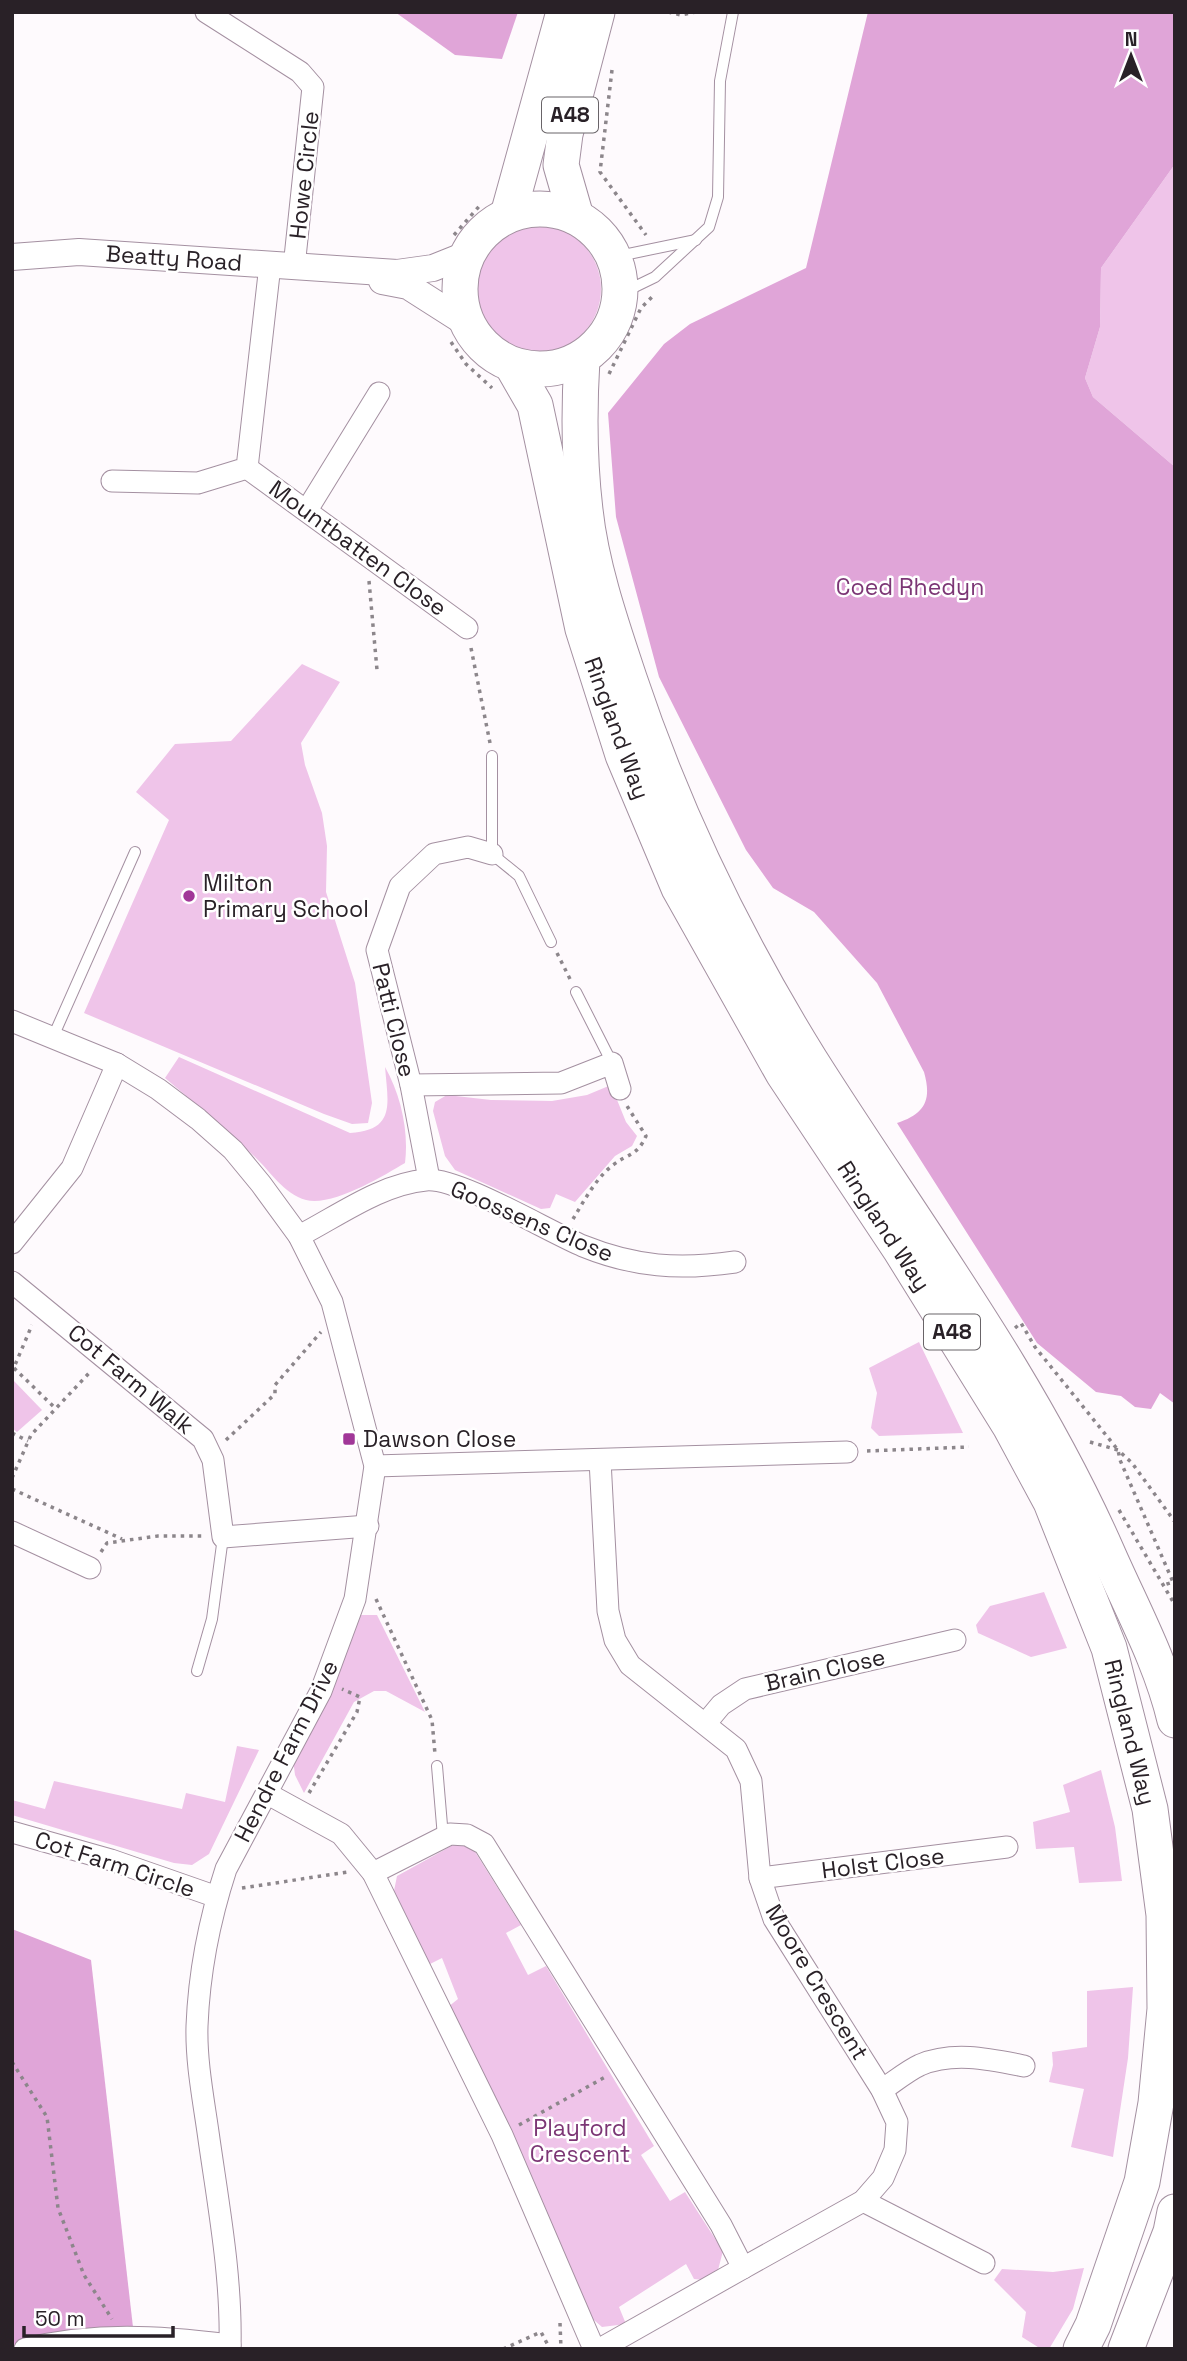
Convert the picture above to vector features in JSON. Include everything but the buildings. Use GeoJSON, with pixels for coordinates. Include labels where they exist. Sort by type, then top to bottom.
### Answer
{"type":"FeatureCollection","features":[{"type":"Feature","properties":{"kind":"main road","name":"A48"},"geometry":{"type":"LineString","coordinates":[[508,215],[564,12]]}},
{"type":"Feature","properties":{"kind":"main road","name":"A48"},"geometry":{"type":"LineString","coordinates":[[576,217],[561,165],[565,134],[597,12]]}},
{"type":"Feature","properties":{"kind":"main road","name":"A48"},"geometry":{"type":"LineString","coordinates":[[531,209],[554,210],[576,217],[598,234],[614,257],[620,294],[612,327],[599,345],[595,367],[535,370],[512,365],[493,355],[477,341],[466,323],[459,288],[468,254],[478,238],[508,215],[531,209]]}},
{"type":"Feature","properties":{"kind":"main road","name":"Ringland Way"},"geometry":{"type":"LineString","coordinates":[[512,365],[535,405],[583,629],[623,755],[679,888],[783,1073],[900,1249],[1010,1426],[1051,1502],[1109,1648],[1150,1809],[1164,1915],[1165,2009],[1156,2103],[1142,2182],[1093,2325],[1081,2349]]}},
{"type":"Feature","properties":{"kind":"main road","name":"Ringland Way"},"geometry":{"type":"LineString","coordinates":[[595,367],[579,398],[585,512],[609,619],[657,761],[701,865],[809,1058],[934,1245],[1030,1396],[1081,1493],[1144,1633],[1174,1712]]}},
{"type":"Feature","properties":{"kind":"main road"},"geometry":{"type":"LineString","coordinates":[[1126,2349],[1171,2232],[1175,2212]]}},
{"type":"Feature","properties":{"kind":"street","name":"Howe Circle"},"geometry":{"type":"LineString","coordinates":[[206,12],[300,72],[313,87],[282,266]]}},
{"type":"Feature","properties":{"kind":"street","name":"Beatty Road"},"geometry":{"type":"LineString","coordinates":[[12,257],[79,252],[336,271],[409,272],[433,268],[468,254]]}},
{"type":"Feature","properties":{"kind":"street","name":"Mountbatten Close"},"geometry":{"type":"LineString","coordinates":[[247,468],[282,266]]}},
{"type":"Feature","properties":{"kind":"street","name":"Beatty Road"},"geometry":{"type":"LineString","coordinates":[[336,271],[408,286],[466,323]]}},
{"type":"Feature","properties":{"kind":"street"},"geometry":{"type":"LineString","coordinates":[[307,510],[379,394]]}},
{"type":"Feature","properties":{"kind":"street","name":"Mountbatten Close"},"geometry":{"type":"LineString","coordinates":[[112,481],[198,483],[247,468]]}},
{"type":"Feature","properties":{"kind":"street","name":"Mountbatten Close"},"geometry":{"type":"LineString","coordinates":[[247,468],[467,628]]}},
{"type":"Feature","properties":{"kind":"street","name":"Patti Close"},"geometry":{"type":"LineString","coordinates":[[429,1179],[411,1085],[377,950],[400,886],[434,854],[468,847],[492,854]]}},
{"type":"Feature","properties":{"kind":"street","name":"Hendre Farm Drive"},"geometry":{"type":"LineString","coordinates":[[12,1021],[117,1064],[178,1104],[233,1150],[299,1236],[336,1315],[375,1466],[355,1600],[325,1680],[268,1794],[226,1869],[218,1894],[197,2026],[200,2076],[229,2277],[230,2347]]}},
{"type":"Feature","properties":{"kind":"street"},"geometry":{"type":"LineString","coordinates":[[411,1085],[561,1083],[611,1063],[620,1088]]}},
{"type":"Feature","properties":{"kind":"street"},"geometry":{"type":"LineString","coordinates":[[12,1243],[72,1168],[117,1064]]}},
{"type":"Feature","properties":{"kind":"street","name":"Goossens Close"},"geometry":{"type":"LineString","coordinates":[[299,1236],[373,1197],[429,1179],[502,1206],[563,1236],[639,1265],[692,1268],[735,1262]]}},
{"type":"Feature","properties":{"kind":"street","name":"Cot Farm Walk"},"geometry":{"type":"LineString","coordinates":[[12,1282],[203,1439],[211,1453],[223,1537]]}},
{"type":"Feature","properties":{"kind":"street"},"geometry":{"type":"LineString","coordinates":[[375,1466],[847,1452]]}},
{"type":"Feature","properties":{"kind":"street","name":"Moore Crescent"},"geometry":{"type":"LineString","coordinates":[[600,1460],[608,1611],[615,1640],[630,1664],[737,1749],[751,1781],[760,1878],[774,1919],[882,2090],[897,2122],[895,2150],[883,2178],[863,2201],[743,2269]]}},
{"type":"Feature","properties":{"kind":"street"},"geometry":{"type":"LineString","coordinates":[[223,1537],[368,1526]]}},
{"type":"Feature","properties":{"kind":"street"},"geometry":{"type":"LineString","coordinates":[[12,1532],[90,1569]]}},
{"type":"Feature","properties":{"kind":"street","name":"Brain Close"},"geometry":{"type":"LineString","coordinates":[[706,1723],[721,1705],[745,1689],[955,1640]]}},
{"type":"Feature","properties":{"kind":"street"},"geometry":{"type":"LineString","coordinates":[[268,1794],[341,1834],[371,1871],[502,2135],[597,2349],[743,2269],[721,2225],[484,1844],[467,1835],[450,1834],[371,1871]]}},
{"type":"Feature","properties":{"kind":"street","name":"Cot Farm Circle"},"geometry":{"type":"LineString","coordinates":[[12,1832],[218,1894]]}},
{"type":"Feature","properties":{"kind":"street","name":"Holst Close"},"geometry":{"type":"LineString","coordinates":[[760,1878],[1007,1847]]}},
{"type":"Feature","properties":{"kind":"street"},"geometry":{"type":"LineString","coordinates":[[882,2090],[919,2066],[952,2057],[985,2058],[1024,2066]]}},
{"type":"Feature","properties":{"kind":"street"},"geometry":{"type":"LineString","coordinates":[[863,2201],[984,2263]]}},
{"type":"Feature","properties":{"kind":"street"},"geometry":{"type":"LineString","coordinates":[[25,2349],[59,2341],[151,2336],[230,2347]]}},
{"type":"Feature","properties":{"kind":"lane"},"geometry":{"type":"LineString","coordinates":[[620,294],[655,277],[709,227],[718,197],[720,81],[733,12]]}},
{"type":"Feature","properties":{"kind":"lane"},"geometry":{"type":"LineString","coordinates":[[614,257],[698,239]]}},
{"type":"Feature","properties":{"kind":"lane"},"geometry":{"type":"LineString","coordinates":[[492,755],[492,854],[519,876],[551,942]]}},
{"type":"Feature","properties":{"kind":"lane"},"geometry":{"type":"LineString","coordinates":[[53,1037],[135,852]]}},
{"type":"Feature","properties":{"kind":"lane"},"geometry":{"type":"LineString","coordinates":[[576,992],[611,1063]]}},
{"type":"Feature","properties":{"kind":"lane"},"geometry":{"type":"LineString","coordinates":[[197,1671],[212,1619],[223,1537]]}},
{"type":"Feature","properties":{"kind":"lane"},"geometry":{"type":"LineString","coordinates":[[437,1766],[443,1837]]}},
{"type":"Feature","properties":{"kind":"path"},"geometry":{"type":"LineString","coordinates":[[668,12],[681,15],[696,12]]}},
{"type":"Feature","properties":{"kind":"path"},"geometry":{"type":"LineString","coordinates":[[612,66],[600,172],[645,233],[648,250]]}},
{"type":"Feature","properties":{"kind":"path"},"geometry":{"type":"LineString","coordinates":[[595,367],[641,308],[657,292],[655,277]]}},
{"type":"Feature","properties":{"kind":"path"},"geometry":{"type":"LineString","coordinates":[[367,555],[377,670]]}},
{"type":"Feature","properties":{"kind":"path"},"geometry":{"type":"LineString","coordinates":[[467,628],[492,755]]}},
{"type":"Feature","properties":{"kind":"path"},"geometry":{"type":"LineString","coordinates":[[551,942],[576,992]]}},
{"type":"Feature","properties":{"kind":"path"},"geometry":{"type":"LineString","coordinates":[[563,1236],[597,1183],[612,1166],[639,1151],[646,1136],[634,1120],[620,1088]]}},
{"type":"Feature","properties":{"kind":"path"},"geometry":{"type":"LineString","coordinates":[[40,1305],[13,1370],[56,1408]]}},
{"type":"Feature","properties":{"kind":"path"},"geometry":{"type":"LineString","coordinates":[[211,1453],[275,1394],[275,1385],[336,1315]]}},
{"type":"Feature","properties":{"kind":"path"},"geometry":{"type":"LineString","coordinates":[[1006,1319],[1013,1330],[1021,1323],[1035,1347],[1118,1450],[1132,1462],[1175,1522]]}},
{"type":"Feature","properties":{"kind":"path"},"geometry":{"type":"LineString","coordinates":[[12,1478],[28,1441],[105,1357]]}},
{"type":"Feature","properties":{"kind":"path"},"geometry":{"type":"LineString","coordinates":[[12,1433],[28,1441]]}},
{"type":"Feature","properties":{"kind":"path"},"geometry":{"type":"LineString","coordinates":[[1090,1442],[1118,1450]]}},
{"type":"Feature","properties":{"kind":"path"},"geometry":{"type":"LineString","coordinates":[[847,1452],[969,1447]]}},
{"type":"Feature","properties":{"kind":"path"},"geometry":{"type":"LineString","coordinates":[[1118,1450],[1173,1582],[1164,1585]]}},
{"type":"Feature","properties":{"kind":"path"},"geometry":{"type":"LineString","coordinates":[[12,1489],[124,1540]]}},
{"type":"Feature","properties":{"kind":"path"},"geometry":{"type":"LineString","coordinates":[[1115,1503],[1175,1605]]}},
{"type":"Feature","properties":{"kind":"path"},"geometry":{"type":"LineString","coordinates":[[90,1569],[107,1543],[158,1536],[223,1537]]}},
{"type":"Feature","properties":{"kind":"path"},"geometry":{"type":"LineString","coordinates":[[361,1567],[432,1720],[437,1766]]}},
{"type":"Feature","properties":{"kind":"path"},"geometry":{"type":"LineString","coordinates":[[299,1810],[357,1712],[360,1697],[325,1680]]}},
{"type":"Feature","properties":{"kind":"path"},"geometry":{"type":"LineString","coordinates":[[218,1894],[371,1871]]}},
{"type":"Feature","properties":{"kind":"path"},"geometry":{"type":"LineString","coordinates":[[12,2062],[47,2117],[58,2208],[84,2275],[107,2306],[120,2337]]}},
{"type":"Feature","properties":{"kind":"path"},"geometry":{"type":"LineString","coordinates":[[502,2135],[622,2067]]}},
{"type":"Feature","properties":{"kind":"path"},"geometry":{"type":"LineString","coordinates":[[503,2349],[541,2332],[550,2349]]}},
{"type":"Feature","properties":{"kind":"green space"},"geometry":{"type":"Polygon","coordinates":[[[395,12],[518,12],[502,59],[455,55],[395,12]]]}},
{"type":"Feature","properties":{"kind":"green space","name":"Coed Rhedyn"},"geometry":{"type":"Polygon","coordinates":[[[868,12],[1175,12],[1175,164],[1101,268],[1100,327],[1085,378],[1093,397],[1175,467],[1175,1404],[1160,1393],[1151,1409],[1135,1407],[1121,1396],[1096,1392],[1037,1343],[897,1123],[914,1115],[924,1105],[927,1091],[924,1072],[877,983],[814,912],[773,888],[746,850],[659,677],[616,517],[608,413],[664,344],[690,324],[806,268],[868,12]]]}},
{"type":"Feature","properties":{"kind":"green space"},"geometry":{"type":"Polygon","coordinates":[[[1175,164],[1175,467],[1093,397],[1085,378],[1100,327],[1101,268],[1175,164]]]}},
{"type":"Feature","properties":{"kind":"green space"},"geometry":{"type":"Polygon","coordinates":[[[537,225],[562,230],[582,244],[596,264],[601,289],[596,314],[582,334],[562,348],[537,353],[512,348],[492,334],[478,314],[473,289],[478,264],[492,244],[512,230],[537,225]]]}},
{"type":"Feature","properties":{"kind":"green space"},"geometry":{"type":"Polygon","coordinates":[[[302,664],[340,682],[301,743],[305,765],[322,813],[327,846],[326,892],[355,983],[372,1103],[368,1123],[352,1124],[324,1114],[84,1013],[169,820],[136,792],[175,744],[231,741],[302,664]]]}},
{"type":"Feature","properties":{"kind":"green space"},"geometry":{"type":"Polygon","coordinates":[[[179,1057],[350,1133],[365,1131],[382,1121],[387,1103],[385,1067],[402,1114],[406,1139],[405,1163],[343,1195],[317,1201],[298,1197],[165,1078],[179,1057]]]}},
{"type":"Feature","properties":{"kind":"green space"},"geometry":{"type":"Polygon","coordinates":[[[611,1085],[626,1122],[637,1136],[632,1146],[615,1156],[575,1202],[556,1194],[550,1208],[541,1209],[455,1170],[445,1156],[433,1111],[435,1102],[447,1095],[491,1100],[552,1101],[587,1095],[611,1085]]]}},
{"type":"Feature","properties":{"kind":"green space"},"geometry":{"type":"Polygon","coordinates":[[[919,1342],[963,1433],[879,1436],[871,1428],[877,1393],[869,1368],[919,1342]]]}},
{"type":"Feature","properties":{"kind":"green space"},"geometry":{"type":"Polygon","coordinates":[[[13,1380],[42,1410],[17,1432],[12,1428],[13,1380]]]}},
{"type":"Feature","properties":{"kind":"green space"},"geometry":{"type":"Polygon","coordinates":[[[1044,1592],[1067,1648],[1031,1657],[978,1633],[976,1625],[990,1606],[1044,1592]]]}},
{"type":"Feature","properties":{"kind":"green space"},"geometry":{"type":"Polygon","coordinates":[[[361,1615],[377,1615],[425,1712],[386,1691],[374,1691],[354,1702],[304,1793],[295,1775],[293,1759],[361,1615]]]}},
{"type":"Feature","properties":{"kind":"green space"},"geometry":{"type":"Polygon","coordinates":[[[237,1746],[259,1750],[209,1854],[192,1865],[174,1863],[12,1815],[12,1800],[45,1809],[54,1781],[182,1809],[186,1793],[225,1802],[237,1746]]]}},
{"type":"Feature","properties":{"kind":"green space"},"geometry":{"type":"Polygon","coordinates":[[[1101,1770],[1115,1827],[1122,1881],[1079,1883],[1074,1847],[1036,1849],[1033,1822],[1070,1812],[1063,1785],[1101,1770]]]}},
{"type":"Feature","properties":{"kind":"green space","name":"Playford Crescent"},"geometry":{"type":"Polygon","coordinates":[[[455,1844],[472,1847],[521,1925],[506,1933],[528,1975],[546,1966],[654,2146],[641,2155],[670,2201],[685,2192],[723,2251],[718,2270],[704,2280],[694,2279],[686,2264],[619,2307],[626,2324],[602,2327],[587,2314],[448,2007],[458,1999],[442,1958],[428,1965],[394,1891],[397,1876],[455,1844]]]}},
{"type":"Feature","properties":{"kind":"green space"},"geometry":{"type":"Polygon","coordinates":[[[12,1929],[91,1960],[134,2336],[12,2349],[12,1929]]]}},
{"type":"Feature","properties":{"kind":"green space"},"geometry":{"type":"Polygon","coordinates":[[[1133,1987],[1128,2058],[1113,2157],[1071,2147],[1084,2089],[1049,2082],[1053,2065],[1052,2052],[1087,2047],[1087,1991],[1133,1987]]]}},
{"type":"Feature","properties":{"kind":"green space"},"geometry":{"type":"Polygon","coordinates":[[[1084,2268],[1073,2309],[1049,2349],[1041,2349],[1022,2337],[1026,2312],[994,2280],[1002,2269],[1053,2272],[1084,2268]]]}},
{"type":"Feature","properties":{"kind":"place","name":"Milton Primary School"},"geometry":{"type":"Point","coordinates":[189,896]}},
{"type":"Feature","properties":{"kind":"place","name":"Dawson Close"},"geometry":{"type":"Point","coordinates":[349,1439]}}]}
